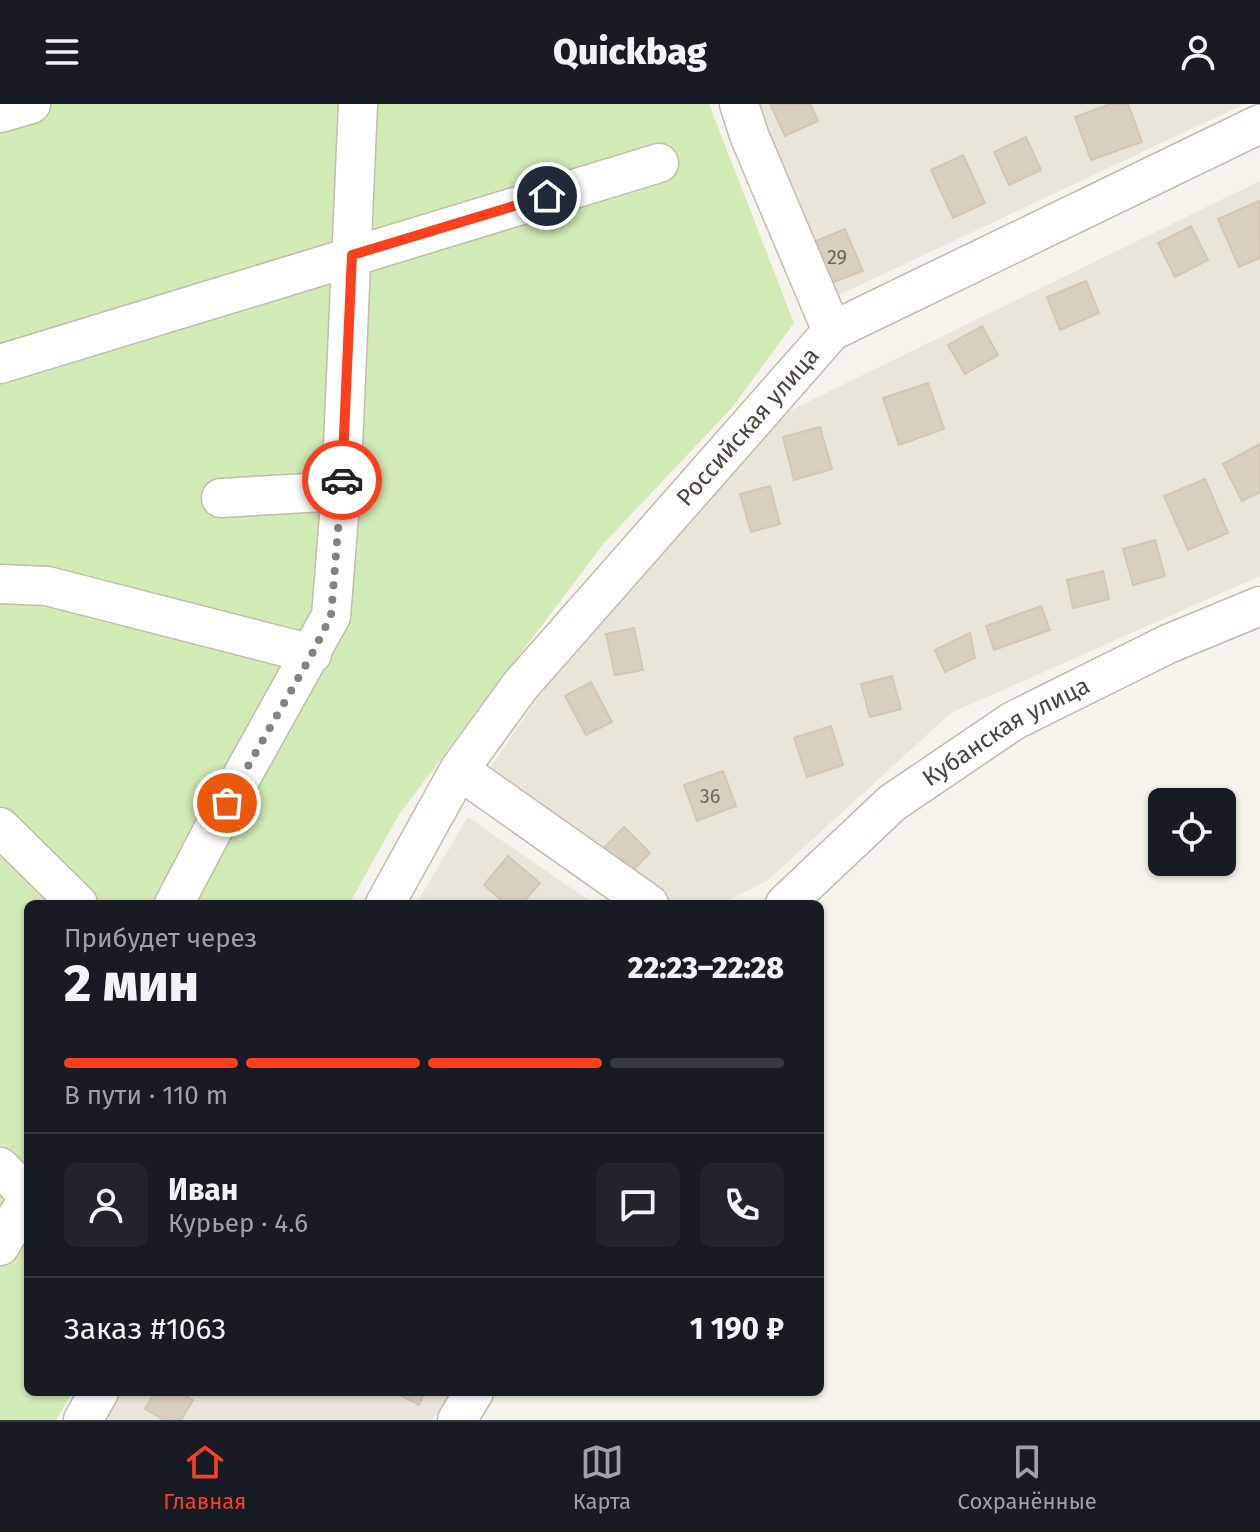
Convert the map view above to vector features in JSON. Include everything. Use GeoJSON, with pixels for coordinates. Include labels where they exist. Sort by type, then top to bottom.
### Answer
{"type":"FeatureCollection","features":[{"type":"Feature","properties":{"kind":"street"},"geometry":{"type":"LineString","coordinates":[[0,113],[31,104]]}},
{"type":"Feature","properties":{"kind":"street"},"geometry":{"type":"LineString","coordinates":[[176,900],[331,616],[341,491],[358,104]]}},
{"type":"Feature","properties":{"kind":"street"},"geometry":{"type":"LineString","coordinates":[[739,104],[749,135],[832,331]]}},
{"type":"Feature","properties":{"kind":"street","name":"Российская улица"},"geometry":{"type":"LineString","coordinates":[[387,900],[459,770],[520,686],[832,331],[1260,124]]}},
{"type":"Feature","properties":{"kind":"street"},"geometry":{"type":"LineString","coordinates":[[0,364],[659,163]]}},
{"type":"Feature","properties":{"kind":"street"},"geometry":{"type":"LineString","coordinates":[[221,498],[341,491]]}},
{"type":"Feature","properties":{"kind":"street"},"geometry":{"type":"LineString","coordinates":[[0,584],[47,586],[312,654]]}},
{"type":"Feature","properties":{"kind":"street","name":"Кубанская улица"},"geometry":{"type":"LineString","coordinates":[[789,900],[892,803],[1013,721],[1168,644],[1260,606]]}},
{"type":"Feature","properties":{"kind":"street"},"geometry":{"type":"LineString","coordinates":[[459,770],[643,900]]}},
{"type":"Feature","properties":{"kind":"street"},"geometry":{"type":"LineString","coordinates":[[0,827],[74,900]]}},
{"type":"Feature","properties":{"kind":"street"},"geometry":{"type":"LineString","coordinates":[[0,1167],[24,1192]]}},
{"type":"Feature","properties":{"kind":"street"},"geometry":{"type":"LineString","coordinates":[[0,1246],[24,1203]]}},
{"type":"Feature","properties":{"kind":"street"},"geometry":{"type":"LineString","coordinates":[[83,1420],[97,1396]]}},
{"type":"Feature","properties":{"kind":"street"},"geometry":{"type":"LineString","coordinates":[[457,1420],[472,1396]]}},
{"type":"Feature","properties":{"kind":"shaded area"},"geometry":{"type":"Polygon","coordinates":[[[747,104],[1244,104],[826,301],[747,104]]]}},
{"type":"Feature","properties":{"kind":"shaded area"},"geometry":{"type":"Polygon","coordinates":[[[1260,181],[1260,576],[951,713],[768,880],[730,900],[654,900],[485,776],[587,623],[783,414],[1260,181]]]}},
{"type":"Feature","properties":{"kind":"shaded area"},"geometry":{"type":"Polygon","coordinates":[[[468,817],[588,900],[418,900],[468,817]]]}},
{"type":"Feature","properties":{"kind":"shaded area"},"geometry":{"type":"Polygon","coordinates":[[[118,1396],[447,1396],[432,1420],[103,1420],[118,1396]]]}},
{"type":"Feature","properties":{"kind":"green space"},"geometry":{"type":"Polygon","coordinates":[[[0,104],[709,104],[794,323],[731,409],[604,543],[398,816],[351,900],[24,900],[24,1396],[71,1396],[56,1420],[0,1420],[0,104]]]}},
{"type":"Feature","properties":{"kind":"building"},"geometry":{"type":"Polygon","coordinates":[[[770,104],[810,104],[818,121],[785,136],[770,104]]]}},
{"type":"Feature","properties":{"kind":"building"},"geometry":{"type":"Polygon","coordinates":[[[1110,104],[1128,104],[1142,142],[1091,160],[1075,117],[1110,104]]]}},
{"type":"Feature","properties":{"kind":"building"},"geometry":{"type":"Polygon","coordinates":[[[1026,137],[1041,170],[1009,185],[994,152],[1026,137]]]}},
{"type":"Feature","properties":{"kind":"building"},"geometry":{"type":"Polygon","coordinates":[[[963,155],[985,203],[953,218],[931,170],[963,155]]]}},
{"type":"Feature","properties":{"kind":"building"},"geometry":{"type":"Polygon","coordinates":[[[1259,201],[1260,258],[1239,267],[1218,219],[1259,201]]]}},
{"type":"Feature","properties":{"kind":"building"},"geometry":{"type":"Polygon","coordinates":[[[1191,226],[1208,260],[1175,277],[1158,243],[1191,226]]]}},
{"type":"Feature","properties":{"kind":"building"},"geometry":{"type":"Polygon","coordinates":[[[845,229],[863,271],[828,284],[811,243],[845,229]]]}},
{"type":"Feature","properties":{"kind":"building"},"geometry":{"type":"Polygon","coordinates":[[[1086,281],[1099,313],[1060,330],[1047,297],[1086,281]]]}},
{"type":"Feature","properties":{"kind":"building"},"geometry":{"type":"Polygon","coordinates":[[[982,326],[998,355],[965,374],[948,345],[982,326]]]}},
{"type":"Feature","properties":{"kind":"building"},"geometry":{"type":"Polygon","coordinates":[[[928,383],[944,429],[899,445],[883,398],[928,383]]]}},
{"type":"Feature","properties":{"kind":"building"},"geometry":{"type":"Polygon","coordinates":[[[820,427],[832,469],[794,480],[783,437],[820,427]]]}},
{"type":"Feature","properties":{"kind":"building"},"geometry":{"type":"Polygon","coordinates":[[[1260,444],[1260,492],[1242,501],[1223,464],[1260,444]]]}},
{"type":"Feature","properties":{"kind":"building"},"geometry":{"type":"Polygon","coordinates":[[[1205,479],[1228,533],[1188,550],[1164,496],[1205,479]]]}},
{"type":"Feature","properties":{"kind":"building"},"geometry":{"type":"Polygon","coordinates":[[[770,486],[780,524],[751,532],[740,494],[770,486]]]}},
{"type":"Feature","properties":{"kind":"building"},"geometry":{"type":"Polygon","coordinates":[[[1155,540],[1165,576],[1133,585],[1123,549],[1155,540]]]}},
{"type":"Feature","properties":{"kind":"building"},"geometry":{"type":"Polygon","coordinates":[[[1103,571],[1109,599],[1073,608],[1067,580],[1103,571]]]}},
{"type":"Feature","properties":{"kind":"building"},"geometry":{"type":"Polygon","coordinates":[[[1041,606],[1050,630],[994,650],[986,626],[1041,606]]]}},
{"type":"Feature","properties":{"kind":"building"},"geometry":{"type":"Polygon","coordinates":[[[634,628],[643,670],[615,675],[606,634],[634,628]]]}},
{"type":"Feature","properties":{"kind":"building"},"geometry":{"type":"Polygon","coordinates":[[[970,633],[975,658],[945,672],[935,650],[970,633]]]}},
{"type":"Feature","properties":{"kind":"building"},"geometry":{"type":"Polygon","coordinates":[[[892,676],[901,709],[870,717],[861,684],[892,676]]]}},
{"type":"Feature","properties":{"kind":"building"},"geometry":{"type":"Polygon","coordinates":[[[591,682],[612,722],[586,735],[565,696],[591,682]]]}},
{"type":"Feature","properties":{"kind":"building"},"geometry":{"type":"Polygon","coordinates":[[[831,726],[843,765],[807,777],[794,738],[831,726]]]}},
{"type":"Feature","properties":{"kind":"building"},"geometry":{"type":"Polygon","coordinates":[[[723,771],[736,806],[697,821],[684,785],[723,771]]]}},
{"type":"Feature","properties":{"kind":"building"},"geometry":{"type":"Polygon","coordinates":[[[624,827],[650,853],[628,875],[602,850],[624,827]]]}},
{"type":"Feature","properties":{"kind":"building"},"geometry":{"type":"Polygon","coordinates":[[[508,856],[540,883],[525,900],[501,900],[484,885],[508,856]]]}},
{"type":"Feature","properties":{"kind":"building"},"geometry":{"type":"Polygon","coordinates":[[[153,1396],[186,1396],[193,1400],[181,1420],[164,1420],[145,1409],[153,1396]]]}},
{"type":"Feature","properties":{"kind":"building"},"geometry":{"type":"Polygon","coordinates":[[[402,1396],[423,1396],[419,1405],[402,1396]]]}},
{"type":"Feature","properties":{"kind":"way so far"},"geometry":{"type":"LineString","coordinates":[[227,803],[331,616],[342,480]]}},
{"type":"Feature","properties":{"kind":"route"},"geometry":{"type":"LineString","coordinates":[[342,480],[352,255],[547,196]]}}]}
